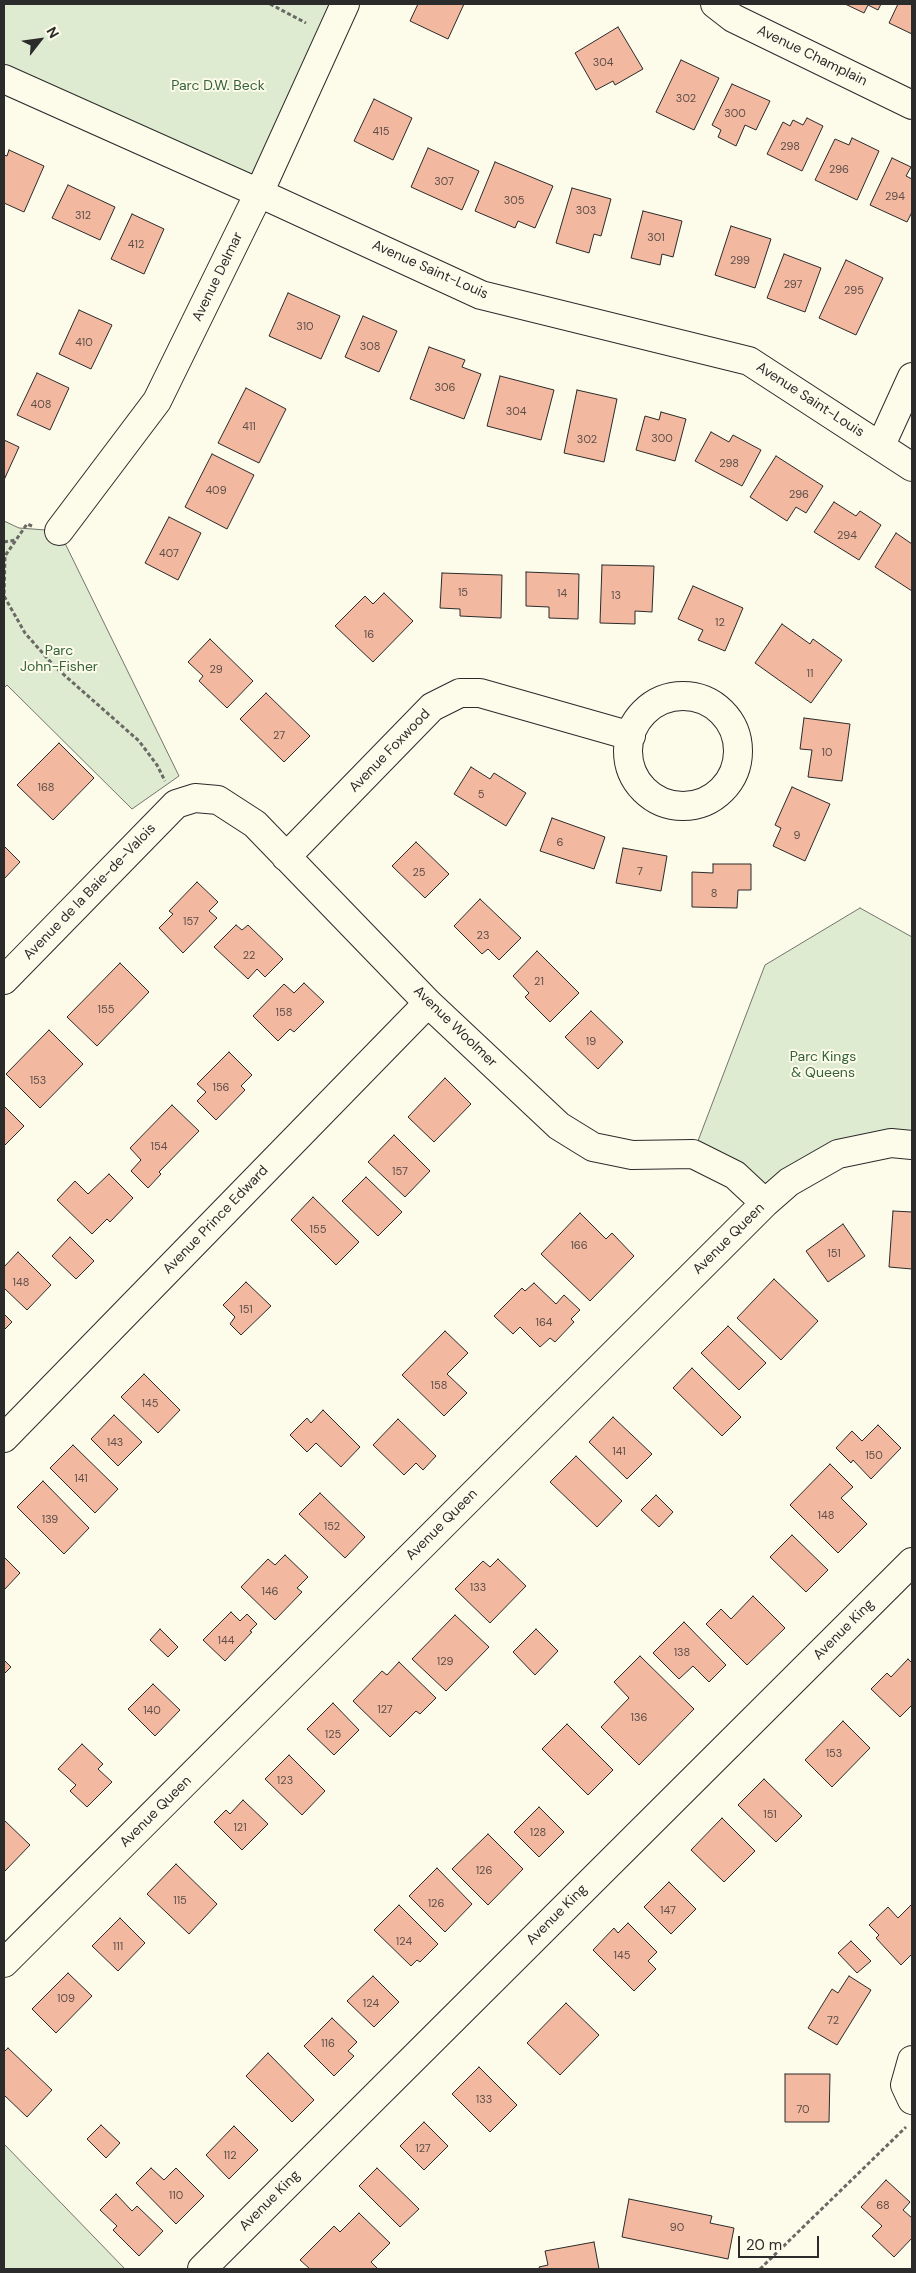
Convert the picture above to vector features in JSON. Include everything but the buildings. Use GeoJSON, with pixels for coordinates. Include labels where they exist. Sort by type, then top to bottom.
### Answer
{"type":"FeatureCollection","features":[{"type":"Feature","properties":{"kind":"street","name":"Avenue Delmar"},"geometry":{"type":"LineString","coordinates":[[59,531],[157,401],[259,193],[345,4]]}},
{"type":"Feature","properties":{"kind":"street","name":"Avenue Champlain"},"geometry":{"type":"LineString","coordinates":[[715,4],[733,18],[912,105]]}},
{"type":"Feature","properties":{"kind":"street","name":"Avenue Saint-Louis"},"geometry":{"type":"LineString","coordinates":[[4,79],[481,295],[749,361],[912,467]]}},
{"type":"Feature","properties":{"kind":"street"},"geometry":{"type":"LineString","coordinates":[[880,445],[912,377]]}},
{"type":"Feature","properties":{"kind":"street","name":"Avenue Foxwood"},"geometry":{"type":"LineString","coordinates":[[286,857],[432,707],[460,693],[480,693],[631,736]]}},
{"type":"Feature","properties":{"kind":"street","name":"Avenue Woolmer"},"geometry":{"type":"LineString","coordinates":[[176,804],[195,798],[218,800],[255,824],[428,1003],[559,1126],[593,1147],[632,1155],[693,1154],[735,1175],[765,1203]]}},
{"type":"Feature","properties":{"kind":"street","name":"Avenue de la Baie-de-Valois"},"geometry":{"type":"LineString","coordinates":[[4,980],[176,804]]}},
{"type":"Feature","properties":{"kind":"street","name":"Avenue Prince Edward"},"geometry":{"type":"LineString","coordinates":[[4,1438],[428,1003]]}},
{"type":"Feature","properties":{"kind":"street","name":"Avenue Queen"},"geometry":{"type":"LineString","coordinates":[[4,1964],[765,1203],[789,1182],[838,1154],[891,1143],[912,1145]]}},
{"type":"Feature","properties":{"kind":"street","name":"Avenue King"},"geometry":{"type":"LineString","coordinates":[[202,2269],[912,1562]]}},
{"type":"Feature","properties":{"kind":"street"},"geometry":{"type":"LineString","coordinates":[[912,2060],[905,2085],[912,2100]]}},
{"type":"Feature","properties":{"kind":"path"},"geometry":{"type":"LineString","coordinates":[[270,4],[306,23]]}},
{"type":"Feature","properties":{"kind":"path"},"geometry":{"type":"LineString","coordinates":[[59,531],[27,524],[5,556],[4,596],[25,633],[54,666],[139,741],[157,764],[176,804]]}},
{"type":"Feature","properties":{"kind":"path"},"geometry":{"type":"LineString","coordinates":[[4,542],[17,540]]}},
{"type":"Feature","properties":{"kind":"path"},"geometry":{"type":"LineString","coordinates":[[760,2269],[906,2126]]}},
{"type":"Feature","properties":{"kind":"green space","name":"Parc D.W. Beck"},"geometry":{"type":"Polygon","coordinates":[[[4,4],[345,4],[259,193],[4,79],[4,4]]]}},
{"type":"Feature","properties":{"kind":"green space","name":"Parc John-Fisher"},"geometry":{"type":"Polygon","coordinates":[[[4,521],[19,528],[59,531],[179,776],[132,809],[7,685],[4,688],[4,521]]]}},
{"type":"Feature","properties":{"kind":"green space","name":"Parc Kings & Queens"},"geometry":{"type":"Polygon","coordinates":[[[860,908],[912,937],[912,1145],[891,1143],[765,1203],[693,1154],[765,965],[860,908]]]}},
{"type":"Feature","properties":{"kind":"green space"},"geometry":{"type":"Polygon","coordinates":[[[4,2144],[125,2269],[4,2269],[4,2144]]]}}]}
